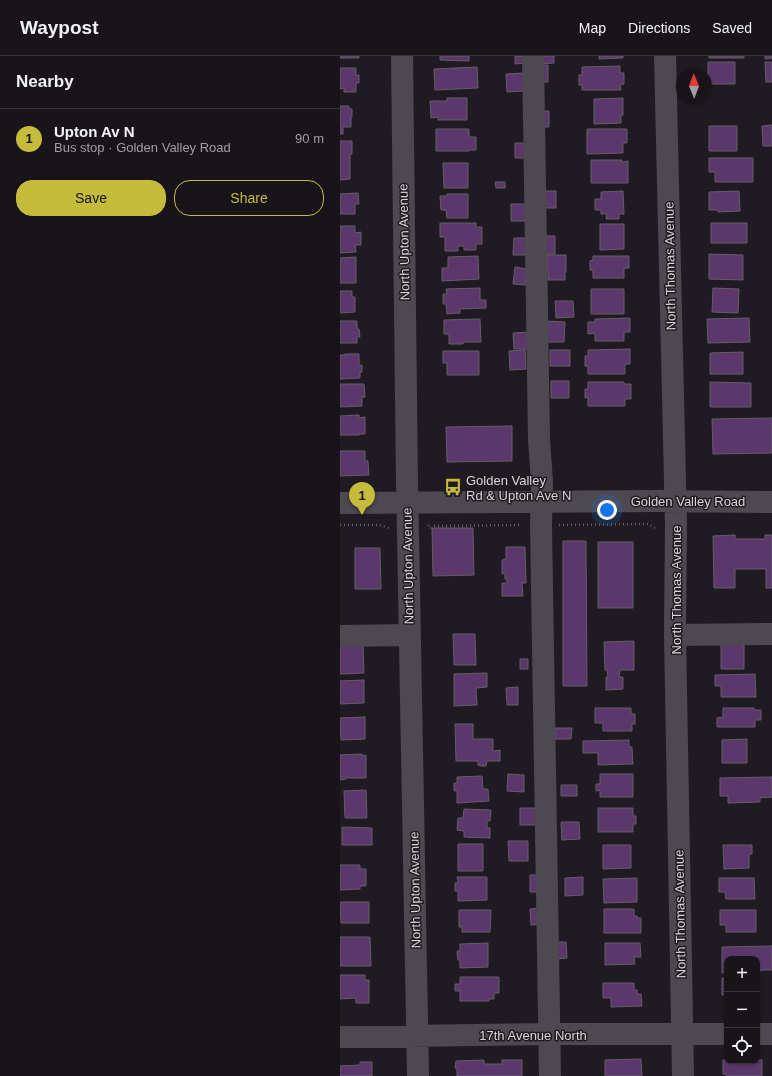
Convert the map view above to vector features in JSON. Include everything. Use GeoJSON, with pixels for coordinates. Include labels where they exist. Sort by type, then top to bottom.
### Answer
{"type":"FeatureCollection","features":[{"type":"Feature","properties":{"kind":"street","name":"North Upton Avenue"},"geometry":{"type":"LineString","coordinates":[[402,56],[407,502],[418,1076]]}},
{"type":"Feature","properties":{"kind":"street"},"geometry":{"type":"LineString","coordinates":[[532,56],[539,439],[542,482],[541,502],[550,1076]]}},
{"type":"Feature","properties":{"kind":"street","name":"North Thomas Avenue"},"geometry":{"type":"LineString","coordinates":[[665,56],[676,524],[675,635],[683,1076]]}},
{"type":"Feature","properties":{"kind":"street","name":"Golden Valley Road"},"geometry":{"type":"LineString","coordinates":[[340,502],[772,502]]}},
{"type":"Feature","properties":{"kind":"street"},"geometry":{"type":"LineString","coordinates":[[675,635],[772,634]]}},
{"type":"Feature","properties":{"kind":"street"},"geometry":{"type":"LineString","coordinates":[[340,636],[410,635]]}},
{"type":"Feature","properties":{"kind":"street","name":"17th Avenue North"},"geometry":{"type":"LineString","coordinates":[[340,1037],[549,1034],[724,1034]]}},
{"type":"Feature","properties":{"kind":"street"},"geometry":{"type":"LineString","coordinates":[[760,1034],[772,1034]]}},
{"type":"Feature","properties":{"kind":"path"},"geometry":{"type":"LineString","coordinates":[[340,525],[379,525],[388,528],[390,526]]}},
{"type":"Feature","properties":{"kind":"building"},"geometry":{"type":"Polygon","coordinates":[[[340,56],[359,56],[359,58],[340,58],[340,56]]]}},
{"type":"Feature","properties":{"kind":"building"},"geometry":{"type":"Polygon","coordinates":[[[440,56],[469,56],[469,61],[440,60],[440,56]]]}},
{"type":"Feature","properties":{"kind":"building"},"geometry":{"type":"Polygon","coordinates":[[[515,56],[525,56],[526,63],[515,64],[515,56]]]}},
{"type":"Feature","properties":{"kind":"building"},"geometry":{"type":"Polygon","coordinates":[[[538,56],[554,56],[554,63],[538,64],[538,56]]]}},
{"type":"Feature","properties":{"kind":"building"},"geometry":{"type":"Polygon","coordinates":[[[599,56],[623,56],[623,58],[599,59],[599,56]]]}},
{"type":"Feature","properties":{"kind":"building"},"geometry":{"type":"Polygon","coordinates":[[[709,56],[744,56],[744,58],[709,58],[709,56]]]}},
{"type":"Feature","properties":{"kind":"building"},"geometry":{"type":"Polygon","coordinates":[[[765,56],[772,56],[772,58],[765,59],[765,56]]]}},
{"type":"Feature","properties":{"kind":"building"},"geometry":{"type":"Polygon","coordinates":[[[708,62],[735,62],[735,84],[712,84],[712,68],[708,68],[708,62]]]}},
{"type":"Feature","properties":{"kind":"building"},"geometry":{"type":"Polygon","coordinates":[[[765,62],[772,62],[772,82],[766,82],[765,62]]]}},
{"type":"Feature","properties":{"kind":"building"},"geometry":{"type":"Polygon","coordinates":[[[537,65],[548,65],[548,82],[538,82],[537,65]]]}},
{"type":"Feature","properties":{"kind":"building"},"geometry":{"type":"Polygon","coordinates":[[[620,66],[620,73],[624,73],[624,84],[620,85],[621,90],[582,90],[582,85],[579,85],[579,75],[582,75],[582,67],[620,66]]]}},
{"type":"Feature","properties":{"kind":"building"},"geometry":{"type":"Polygon","coordinates":[[[477,67],[478,88],[435,90],[434,69],[477,67]]]}},
{"type":"Feature","properties":{"kind":"building"},"geometry":{"type":"Polygon","coordinates":[[[340,68],[356,68],[356,75],[359,75],[359,83],[356,83],[356,92],[344,92],[344,88],[340,89],[340,68]]]}},
{"type":"Feature","properties":{"kind":"building"},"geometry":{"type":"Polygon","coordinates":[[[524,73],[524,91],[507,92],[506,74],[524,73]]]}},
{"type":"Feature","properties":{"kind":"building"},"geometry":{"type":"Polygon","coordinates":[[[447,98],[467,98],[467,120],[438,120],[438,117],[431,118],[430,101],[447,101],[447,98]]]}},
{"type":"Feature","properties":{"kind":"building"},"geometry":{"type":"Polygon","coordinates":[[[623,98],[623,115],[621,115],[621,123],[594,124],[594,99],[623,98]]]}},
{"type":"Feature","properties":{"kind":"building"},"geometry":{"type":"Polygon","coordinates":[[[340,106],[349,106],[349,109],[352,109],[351,127],[343,127],[343,134],[340,134],[340,106]]]}},
{"type":"Feature","properties":{"kind":"building"},"geometry":{"type":"Polygon","coordinates":[[[539,111],[549,111],[549,127],[538,127],[539,111]]]}},
{"type":"Feature","properties":{"kind":"building"},"geometry":{"type":"Polygon","coordinates":[[[772,125],[772,146],[763,146],[762,126],[772,125]]]}},
{"type":"Feature","properties":{"kind":"building"},"geometry":{"type":"Polygon","coordinates":[[[709,126],[737,126],[737,151],[709,151],[709,126]]]}},
{"type":"Feature","properties":{"kind":"building"},"geometry":{"type":"Polygon","coordinates":[[[436,129],[469,129],[469,137],[476,137],[476,150],[436,151],[436,129]]]}},
{"type":"Feature","properties":{"kind":"building"},"geometry":{"type":"Polygon","coordinates":[[[587,129],[627,129],[627,143],[623,143],[623,153],[587,154],[587,129]]]}},
{"type":"Feature","properties":{"kind":"building"},"geometry":{"type":"Polygon","coordinates":[[[340,141],[352,141],[352,154],[350,154],[350,179],[340,180],[340,141]]]}},
{"type":"Feature","properties":{"kind":"building"},"geometry":{"type":"Polygon","coordinates":[[[515,143],[526,143],[526,158],[515,158],[515,143]]]}},
{"type":"Feature","properties":{"kind":"building"},"geometry":{"type":"Polygon","coordinates":[[[709,158],[753,158],[753,182],[715,182],[715,172],[709,172],[709,158]]]}},
{"type":"Feature","properties":{"kind":"building"},"geometry":{"type":"Polygon","coordinates":[[[591,160],[628,161],[628,183],[591,183],[591,160]]]}},
{"type":"Feature","properties":{"kind":"building"},"geometry":{"type":"Polygon","coordinates":[[[443,163],[468,163],[468,188],[444,188],[443,163]]]}},
{"type":"Feature","properties":{"kind":"building"},"geometry":{"type":"Polygon","coordinates":[[[495,182],[505,182],[505,188],[496,188],[495,182]]]}},
{"type":"Feature","properties":{"kind":"building"},"geometry":{"type":"Polygon","coordinates":[[[539,191],[556,191],[556,208],[539,208],[539,191]]]}},
{"type":"Feature","properties":{"kind":"building"},"geometry":{"type":"Polygon","coordinates":[[[623,191],[624,214],[619,214],[619,219],[606,219],[607,214],[601,214],[601,210],[595,210],[595,199],[601,199],[601,192],[623,191]]]}},
{"type":"Feature","properties":{"kind":"building"},"geometry":{"type":"Polygon","coordinates":[[[739,191],[740,211],[718,212],[718,210],[709,210],[709,192],[739,191]]]}},
{"type":"Feature","properties":{"kind":"building"},"geometry":{"type":"Polygon","coordinates":[[[358,193],[359,204],[355,204],[355,214],[340,214],[340,194],[358,193]]]}},
{"type":"Feature","properties":{"kind":"building"},"geometry":{"type":"Polygon","coordinates":[[[447,194],[468,194],[468,218],[447,218],[446,210],[441,210],[440,196],[447,196],[447,194]]]}},
{"type":"Feature","properties":{"kind":"building"},"geometry":{"type":"Polygon","coordinates":[[[511,204],[527,204],[528,221],[511,221],[511,204]]]}},
{"type":"Feature","properties":{"kind":"building"},"geometry":{"type":"Polygon","coordinates":[[[440,223],[476,223],[476,227],[482,227],[482,244],[476,244],[476,250],[464,250],[464,246],[458,246],[458,251],[445,251],[445,237],[440,237],[440,223]]]}},
{"type":"Feature","properties":{"kind":"building"},"geometry":{"type":"Polygon","coordinates":[[[711,223],[747,223],[747,243],[711,243],[711,223]]]}},
{"type":"Feature","properties":{"kind":"building"},"geometry":{"type":"Polygon","coordinates":[[[600,224],[624,224],[624,249],[600,250],[600,224]]]}},
{"type":"Feature","properties":{"kind":"building"},"geometry":{"type":"Polygon","coordinates":[[[340,226],[355,226],[355,233],[361,232],[361,245],[355,245],[356,252],[340,253],[340,226]]]}},
{"type":"Feature","properties":{"kind":"building"},"geometry":{"type":"Polygon","coordinates":[[[540,236],[555,236],[555,254],[540,254],[540,236]]]}},
{"type":"Feature","properties":{"kind":"building"},"geometry":{"type":"Polygon","coordinates":[[[514,238],[529,238],[529,255],[513,255],[514,238]]]}},
{"type":"Feature","properties":{"kind":"building"},"geometry":{"type":"Polygon","coordinates":[[[709,254],[743,255],[743,280],[709,279],[709,254]]]}},
{"type":"Feature","properties":{"kind":"building"},"geometry":{"type":"Polygon","coordinates":[[[547,255],[566,255],[565,280],[548,280],[547,255]]]}},
{"type":"Feature","properties":{"kind":"building"},"geometry":{"type":"Polygon","coordinates":[[[478,256],[479,279],[442,281],[442,268],[448,268],[448,257],[478,256]]]}},
{"type":"Feature","properties":{"kind":"building"},"geometry":{"type":"Polygon","coordinates":[[[593,256],[629,256],[629,268],[624,268],[624,278],[593,278],[593,270],[590,270],[590,261],[593,260],[593,256]]]}},
{"type":"Feature","properties":{"kind":"building"},"geometry":{"type":"Polygon","coordinates":[[[356,257],[356,283],[340,283],[340,258],[356,257]]]}},
{"type":"Feature","properties":{"kind":"building"},"geometry":{"type":"Polygon","coordinates":[[[515,267],[527,269],[525,285],[513,284],[515,267]]]}},
{"type":"Feature","properties":{"kind":"building"},"geometry":{"type":"Polygon","coordinates":[[[480,288],[480,300],[486,300],[486,308],[460,309],[460,313],[447,314],[446,304],[443,304],[443,294],[447,294],[446,289],[480,288]]]}},
{"type":"Feature","properties":{"kind":"building"},"geometry":{"type":"Polygon","coordinates":[[[713,288],[739,289],[738,313],[712,312],[713,288]]]}},
{"type":"Feature","properties":{"kind":"building"},"geometry":{"type":"Polygon","coordinates":[[[591,289],[624,289],[624,314],[591,314],[591,289]]]}},
{"type":"Feature","properties":{"kind":"building"},"geometry":{"type":"Polygon","coordinates":[[[340,291],[352,291],[352,297],[355,297],[355,312],[340,313],[340,291]]]}},
{"type":"Feature","properties":{"kind":"building"},"geometry":{"type":"Polygon","coordinates":[[[555,301],[573,301],[574,317],[556,318],[555,301]]]}},
{"type":"Feature","properties":{"kind":"building"},"geometry":{"type":"Polygon","coordinates":[[[630,318],[630,332],[624,332],[624,341],[595,341],[595,333],[588,334],[588,322],[595,322],[595,319],[630,318]]]}},
{"type":"Feature","properties":{"kind":"building"},"geometry":{"type":"Polygon","coordinates":[[[749,318],[750,342],[708,343],[707,319],[749,318]]]}},
{"type":"Feature","properties":{"kind":"building"},"geometry":{"type":"Polygon","coordinates":[[[480,319],[481,342],[449,344],[449,334],[444,334],[444,320],[480,319]]]}},
{"type":"Feature","properties":{"kind":"building"},"geometry":{"type":"Polygon","coordinates":[[[340,321],[357,321],[357,329],[359,329],[360,337],[357,337],[357,343],[340,343],[340,321]]]}},
{"type":"Feature","properties":{"kind":"building"},"geometry":{"type":"Polygon","coordinates":[[[547,321],[565,322],[564,342],[546,342],[547,321]]]}},
{"type":"Feature","properties":{"kind":"building"},"geometry":{"type":"Polygon","coordinates":[[[529,332],[530,349],[514,349],[513,333],[529,332]]]}},
{"type":"Feature","properties":{"kind":"building"},"geometry":{"type":"Polygon","coordinates":[[[630,349],[630,364],[625,364],[625,374],[588,374],[588,366],[585,366],[585,356],[588,356],[588,350],[630,349]]]}},
{"type":"Feature","properties":{"kind":"building"},"geometry":{"type":"Polygon","coordinates":[[[525,350],[526,369],[510,370],[509,351],[525,350]]]}},
{"type":"Feature","properties":{"kind":"building"},"geometry":{"type":"Polygon","coordinates":[[[550,350],[570,350],[570,366],[550,366],[550,350]]]}},
{"type":"Feature","properties":{"kind":"building"},"geometry":{"type":"Polygon","coordinates":[[[443,351],[479,351],[479,375],[447,375],[447,363],[443,363],[443,351]]]}},
{"type":"Feature","properties":{"kind":"building"},"geometry":{"type":"Polygon","coordinates":[[[743,352],[743,374],[710,374],[710,353],[743,352]]]}},
{"type":"Feature","properties":{"kind":"building"},"geometry":{"type":"Polygon","coordinates":[[[359,354],[359,365],[362,365],[360,378],[340,379],[340,355],[359,354]]]}},
{"type":"Feature","properties":{"kind":"building"},"geometry":{"type":"Polygon","coordinates":[[[551,381],[569,381],[569,398],[551,398],[551,381]]]}},
{"type":"Feature","properties":{"kind":"building"},"geometry":{"type":"Polygon","coordinates":[[[588,382],[624,382],[624,384],[631,384],[631,399],[625,399],[625,406],[588,406],[588,397],[585,398],[585,389],[588,389],[588,382]]]}},
{"type":"Feature","properties":{"kind":"building"},"geometry":{"type":"Polygon","coordinates":[[[710,382],[751,383],[751,407],[710,407],[710,382]]]}},
{"type":"Feature","properties":{"kind":"building"},"geometry":{"type":"Polygon","coordinates":[[[340,384],[364,384],[365,397],[362,397],[362,406],[340,407],[340,384]]]}},
{"type":"Feature","properties":{"kind":"building"},"geometry":{"type":"Polygon","coordinates":[[[359,415],[359,418],[365,417],[365,434],[340,435],[340,416],[359,415]]]}},
{"type":"Feature","properties":{"kind":"building"},"geometry":{"type":"Polygon","coordinates":[[[772,418],[772,453],[713,454],[712,419],[772,418]]]}},
{"type":"Feature","properties":{"kind":"building"},"geometry":{"type":"Polygon","coordinates":[[[512,426],[512,461],[447,462],[446,427],[512,426]]]}},
{"type":"Feature","properties":{"kind":"building"},"geometry":{"type":"Polygon","coordinates":[[[340,451],[365,451],[365,461],[368,461],[369,475],[340,476],[340,451]]]}},
{"type":"Feature","properties":{"kind":"building"},"geometry":{"type":"Polygon","coordinates":[[[432,528],[473,528],[474,575],[433,576],[432,528]]]}},
{"type":"Feature","properties":{"kind":"building"},"geometry":{"type":"Polygon","coordinates":[[[735,535],[735,539],[765,539],[765,535],[772,535],[772,588],[766,588],[766,569],[735,569],[735,588],[714,588],[713,536],[735,535]]]}},
{"type":"Feature","properties":{"kind":"building"},"geometry":{"type":"Polygon","coordinates":[[[563,541],[586,541],[587,686],[563,686],[563,541]]]}},
{"type":"Feature","properties":{"kind":"building"},"geometry":{"type":"Polygon","coordinates":[[[598,542],[633,542],[633,608],[598,608],[598,542]]]}},
{"type":"Feature","properties":{"kind":"building"},"geometry":{"type":"Polygon","coordinates":[[[506,547],[525,547],[526,583],[522,583],[523,596],[502,596],[502,583],[507,583],[505,573],[502,574],[502,560],[506,559],[506,547]]]}},
{"type":"Feature","properties":{"kind":"building"},"geometry":{"type":"Polygon","coordinates":[[[355,548],[380,548],[381,589],[355,589],[355,548]]]}},
{"type":"Feature","properties":{"kind":"building"},"geometry":{"type":"Polygon","coordinates":[[[453,634],[475,634],[476,665],[454,665],[453,634]]]}},
{"type":"Feature","properties":{"kind":"building"},"geometry":{"type":"Polygon","coordinates":[[[634,641],[634,670],[620,670],[619,677],[623,677],[623,689],[606,690],[606,677],[608,677],[607,670],[605,670],[604,642],[634,641]]]}},
{"type":"Feature","properties":{"kind":"building"},"geometry":{"type":"Polygon","coordinates":[[[744,643],[744,669],[721,669],[721,644],[744,643]]]}},
{"type":"Feature","properties":{"kind":"building"},"geometry":{"type":"Polygon","coordinates":[[[363,645],[364,673],[340,674],[340,646],[363,645]]]}},
{"type":"Feature","properties":{"kind":"building"},"geometry":{"type":"Polygon","coordinates":[[[520,659],[528,659],[528,669],[520,669],[520,659]]]}},
{"type":"Feature","properties":{"kind":"building"},"geometry":{"type":"Polygon","coordinates":[[[487,673],[487,687],[476,688],[477,705],[454,706],[454,674],[487,673]]]}},
{"type":"Feature","properties":{"kind":"building"},"geometry":{"type":"Polygon","coordinates":[[[755,674],[756,697],[721,697],[721,686],[715,686],[715,675],[755,674]]]}},
{"type":"Feature","properties":{"kind":"building"},"geometry":{"type":"Polygon","coordinates":[[[364,680],[364,703],[340,704],[340,681],[364,680]]]}},
{"type":"Feature","properties":{"kind":"building"},"geometry":{"type":"Polygon","coordinates":[[[518,687],[518,705],[507,705],[506,688],[518,687]]]}},
{"type":"Feature","properties":{"kind":"building"},"geometry":{"type":"Polygon","coordinates":[[[595,708],[631,708],[631,714],[635,714],[635,724],[632,724],[632,731],[603,731],[603,723],[595,723],[595,708]]]}},
{"type":"Feature","properties":{"kind":"building"},"geometry":{"type":"Polygon","coordinates":[[[723,708],[754,708],[754,710],[761,710],[761,720],[755,720],[755,727],[717,727],[717,718],[723,717],[723,708]]]}},
{"type":"Feature","properties":{"kind":"building"},"geometry":{"type":"Polygon","coordinates":[[[365,717],[365,739],[341,740],[340,718],[365,717]]]}},
{"type":"Feature","properties":{"kind":"building"},"geometry":{"type":"Polygon","coordinates":[[[455,724],[473,724],[473,739],[493,739],[493,751],[500,750],[500,761],[487,761],[486,766],[481,766],[478,765],[478,761],[456,761],[455,724]]]}},
{"type":"Feature","properties":{"kind":"building"},"geometry":{"type":"Polygon","coordinates":[[[555,728],[572,728],[571,739],[555,739],[555,728]]]}},
{"type":"Feature","properties":{"kind":"building"},"geometry":{"type":"Polygon","coordinates":[[[747,739],[747,763],[722,763],[722,740],[747,739]]]}},
{"type":"Feature","properties":{"kind":"building"},"geometry":{"type":"Polygon","coordinates":[[[629,740],[629,747],[632,747],[633,764],[598,765],[598,753],[583,753],[583,741],[629,740]]]}},
{"type":"Feature","properties":{"kind":"building"},"geometry":{"type":"Polygon","coordinates":[[[362,754],[362,756],[366,755],[366,778],[346,778],[340,780],[340,755],[362,754]]]}},
{"type":"Feature","properties":{"kind":"building"},"geometry":{"type":"Polygon","coordinates":[[[508,774],[524,775],[524,792],[507,791],[508,774]]]}},
{"type":"Feature","properties":{"kind":"building"},"geometry":{"type":"Polygon","coordinates":[[[600,774],[633,774],[633,797],[600,797],[600,790],[596,791],[596,784],[600,784],[600,774]]]}},
{"type":"Feature","properties":{"kind":"building"},"geometry":{"type":"Polygon","coordinates":[[[482,776],[483,789],[488,789],[489,801],[457,803],[457,791],[454,791],[454,783],[457,783],[457,777],[482,776]]]}},
{"type":"Feature","properties":{"kind":"building"},"geometry":{"type":"Polygon","coordinates":[[[772,777],[772,797],[760,798],[760,802],[728,803],[728,796],[720,796],[720,778],[772,777]]]}},
{"type":"Feature","properties":{"kind":"building"},"geometry":{"type":"Polygon","coordinates":[[[561,785],[577,785],[577,796],[561,796],[561,785]]]}},
{"type":"Feature","properties":{"kind":"building"},"geometry":{"type":"Polygon","coordinates":[[[366,790],[367,818],[345,818],[344,791],[366,790]]]}},
{"type":"Feature","properties":{"kind":"building"},"geometry":{"type":"Polygon","coordinates":[[[520,808],[537,808],[538,825],[520,825],[520,808]]]}},
{"type":"Feature","properties":{"kind":"building"},"geometry":{"type":"Polygon","coordinates":[[[598,808],[633,808],[633,816],[636,816],[636,824],[633,824],[633,832],[598,832],[598,808]]]}},
{"type":"Feature","properties":{"kind":"building"},"geometry":{"type":"Polygon","coordinates":[[[464,809],[491,810],[490,821],[487,821],[487,828],[490,828],[490,838],[464,837],[464,831],[457,830],[458,818],[463,818],[464,809]]]}},
{"type":"Feature","properties":{"kind":"building"},"geometry":{"type":"Polygon","coordinates":[[[561,822],[579,822],[580,839],[562,840],[561,822]]]}},
{"type":"Feature","properties":{"kind":"building"},"geometry":{"type":"Polygon","coordinates":[[[342,827],[372,828],[372,845],[342,845],[342,827]]]}},
{"type":"Feature","properties":{"kind":"building"},"geometry":{"type":"Polygon","coordinates":[[[508,841],[528,841],[528,861],[509,861],[508,841]]]}},
{"type":"Feature","properties":{"kind":"building"},"geometry":{"type":"Polygon","coordinates":[[[458,844],[483,844],[483,871],[458,871],[458,844]]]}},
{"type":"Feature","properties":{"kind":"building"},"geometry":{"type":"Polygon","coordinates":[[[603,845],[631,845],[631,868],[603,869],[603,845]]]}},
{"type":"Feature","properties":{"kind":"building"},"geometry":{"type":"Polygon","coordinates":[[[723,845],[752,845],[752,854],[749,854],[749,868],[724,869],[723,845]]]}},
{"type":"Feature","properties":{"kind":"building"},"geometry":{"type":"Polygon","coordinates":[[[340,865],[360,865],[360,869],[366,869],[366,886],[360,886],[360,889],[340,890],[340,865]]]}},
{"type":"Feature","properties":{"kind":"building"},"geometry":{"type":"Polygon","coordinates":[[[530,875],[540,875],[541,892],[530,892],[530,875]]]}},
{"type":"Feature","properties":{"kind":"building"},"geometry":{"type":"Polygon","coordinates":[[[457,877],[487,877],[487,900],[458,901],[458,891],[455,891],[455,883],[458,883],[457,877]]]}},
{"type":"Feature","properties":{"kind":"building"},"geometry":{"type":"Polygon","coordinates":[[[583,877],[583,895],[565,896],[565,878],[583,877]]]}},
{"type":"Feature","properties":{"kind":"building"},"geometry":{"type":"Polygon","coordinates":[[[637,878],[637,902],[604,903],[603,879],[637,878]]]}},
{"type":"Feature","properties":{"kind":"building"},"geometry":{"type":"Polygon","coordinates":[[[719,878],[754,878],[755,899],[726,899],[725,892],[719,892],[719,878]]]}},
{"type":"Feature","properties":{"kind":"building"},"geometry":{"type":"Polygon","coordinates":[[[340,902],[369,902],[369,923],[341,923],[340,902]]]}},
{"type":"Feature","properties":{"kind":"building"},"geometry":{"type":"Polygon","coordinates":[[[541,908],[542,924],[531,925],[530,909],[541,908]]]}},
{"type":"Feature","properties":{"kind":"building"},"geometry":{"type":"Polygon","coordinates":[[[604,909],[634,909],[634,916],[641,918],[641,933],[604,933],[604,909]]]}},
{"type":"Feature","properties":{"kind":"building"},"geometry":{"type":"Polygon","coordinates":[[[459,910],[491,910],[490,932],[462,932],[462,927],[459,927],[459,910]]]}},
{"type":"Feature","properties":{"kind":"building"},"geometry":{"type":"Polygon","coordinates":[[[720,910],[756,910],[756,932],[726,932],[726,925],[720,925],[720,910]]]}},
{"type":"Feature","properties":{"kind":"building"},"geometry":{"type":"Polygon","coordinates":[[[340,937],[370,937],[371,966],[340,966],[340,937]]]}},
{"type":"Feature","properties":{"kind":"building"},"geometry":{"type":"Polygon","coordinates":[[[554,942],[566,942],[567,958],[554,959],[554,942]]]}},
{"type":"Feature","properties":{"kind":"building"},"geometry":{"type":"Polygon","coordinates":[[[488,943],[488,967],[460,968],[460,960],[458,960],[457,951],[460,951],[460,944],[488,943]]]}},
{"type":"Feature","properties":{"kind":"building"},"geometry":{"type":"Polygon","coordinates":[[[605,943],[640,943],[641,957],[634,957],[635,964],[605,965],[605,943]]]}},
{"type":"Feature","properties":{"kind":"building"},"geometry":{"type":"Polygon","coordinates":[[[772,946],[772,970],[760,970],[760,956],[724,956],[724,973],[722,973],[722,947],[772,946]]]}},
{"type":"Feature","properties":{"kind":"building"},"geometry":{"type":"Polygon","coordinates":[[[340,975],[365,975],[365,980],[369,980],[369,1003],[356,1003],[356,998],[340,999],[340,975]]]}},
{"type":"Feature","properties":{"kind":"building"},"geometry":{"type":"Polygon","coordinates":[[[460,977],[499,977],[499,993],[494,993],[494,999],[489,999],[489,1001],[460,1001],[460,991],[455,991],[455,984],[460,984],[460,977]]]}},
{"type":"Feature","properties":{"kind":"building"},"geometry":{"type":"Polygon","coordinates":[[[722,978],[724,978],[724,995],[722,995],[722,978]]]}},
{"type":"Feature","properties":{"kind":"building"},"geometry":{"type":"Polygon","coordinates":[[[603,983],[634,983],[634,990],[637,990],[637,994],[641,994],[642,1006],[611,1007],[611,998],[603,998],[603,983]]]}},
{"type":"Feature","properties":{"kind":"building"},"geometry":{"type":"Polygon","coordinates":[[[641,1059],[642,1076],[605,1076],[605,1060],[641,1059]]]}},
{"type":"Feature","properties":{"kind":"building"},"geometry":{"type":"Polygon","coordinates":[[[484,1060],[484,1064],[502,1064],[502,1060],[522,1060],[522,1076],[457,1076],[457,1068],[455,1068],[456,1061],[484,1060]]]}},
{"type":"Feature","properties":{"kind":"building"},"geometry":{"type":"Polygon","coordinates":[[[723,1060],[724,1064],[760,1064],[760,1060],[762,1060],[762,1076],[726,1076],[726,1074],[723,1074],[723,1060]]]}},
{"type":"Feature","properties":{"kind":"building"},"geometry":{"type":"Polygon","coordinates":[[[360,1062],[372,1062],[372,1076],[340,1076],[340,1066],[360,1065],[360,1062]]]}},
{"type":"Feature","properties":{"kind":"place","name":"Golden Valley Rd & Upton Ave N"},"geometry":{"type":"Point","coordinates":[453,487]}},
{"type":"Feature","properties":{"kind":"place","name":"Upton Av N"},"geometry":{"type":"Point","coordinates":[362,515]}}]}
